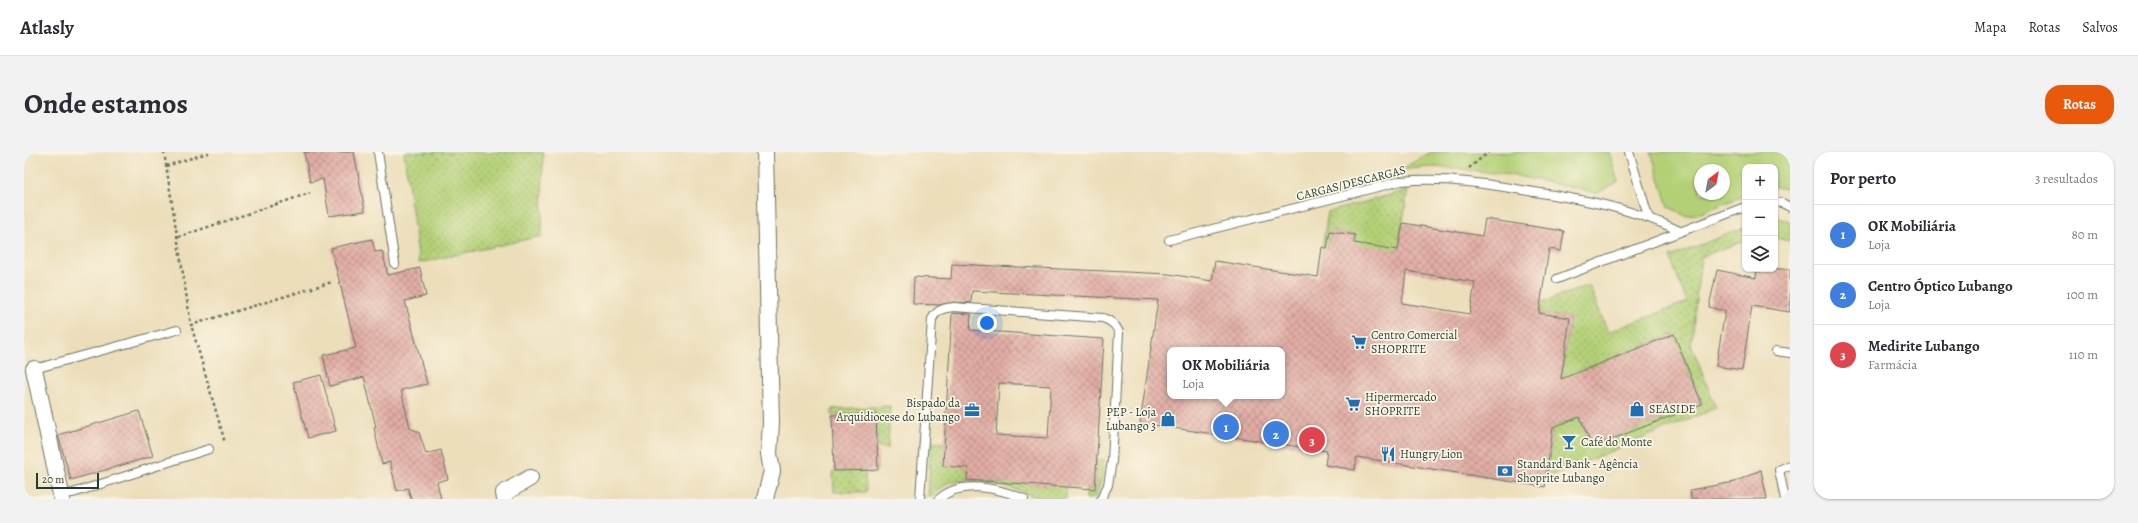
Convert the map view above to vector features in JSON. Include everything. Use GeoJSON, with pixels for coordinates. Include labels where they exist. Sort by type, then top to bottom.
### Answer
{"type":"FeatureCollection","features":[{"type":"Feature","properties":{"kind":"street"},"geometry":{"type":"LineString","coordinates":[[765,152],[771,423],[769,454],[772,471],[765,499]]}},
{"type":"Feature","properties":{"kind":"street"},"geometry":{"type":"LineString","coordinates":[[34,369],[61,497]]}},
{"type":"Feature","properties":{"kind":"street"},"geometry":{"type":"LineString","coordinates":[[505,499],[504,493],[530,478]]}},
{"type":"Feature","properties":{"kind":"lane"},"geometry":{"type":"LineString","coordinates":[[378,152],[395,264]]}},
{"type":"Feature","properties":{"kind":"lane"},"geometry":{"type":"LineString","coordinates":[[1629,152],[1648,216]]}},
{"type":"Feature","properties":{"kind":"lane","name":"CARGAS/DESCARGAS"},"geometry":{"type":"LineString","coordinates":[[1169,240],[1401,181],[1431,178],[1476,182],[1589,201],[1648,216],[1680,231]]}},
{"type":"Feature","properties":{"kind":"lane"},"geometry":{"type":"LineString","coordinates":[[1778,202],[1790,207]]}},
{"type":"Feature","properties":{"kind":"lane"},"geometry":{"type":"LineString","coordinates":[[1557,279],[1742,208]]}},
{"type":"Feature","properties":{"kind":"lane"},"geometry":{"type":"LineString","coordinates":[[920,499],[932,319],[936,312],[944,308],[954,307],[1103,318],[1111,320],[1115,325],[1119,332],[1112,461],[1108,485],[1101,499]]}},
{"type":"Feature","properties":{"kind":"lane"},"geometry":{"type":"LineString","coordinates":[[34,369],[177,330]]}},
{"type":"Feature","properties":{"kind":"lane"},"geometry":{"type":"LineString","coordinates":[[1776,351],[1790,353]]}},
{"type":"Feature","properties":{"kind":"lane"},"geometry":{"type":"LineString","coordinates":[[61,497],[209,449]]}},
{"type":"Feature","properties":{"kind":"lane"},"geometry":{"type":"LineString","coordinates":[[1785,499],[1779,470],[1790,466]]}},
{"type":"Feature","properties":{"kind":"lane"},"geometry":{"type":"LineString","coordinates":[[938,499],[957,488],[973,488],[993,490],[1024,499]]}},
{"type":"Feature","properties":{"kind":"path"},"geometry":{"type":"LineString","coordinates":[[164,152],[192,325],[224,439],[218,447],[209,449]]}},
{"type":"Feature","properties":{"kind":"path"},"geometry":{"type":"LineString","coordinates":[[166,166],[211,152]]}},
{"type":"Feature","properties":{"kind":"path"},"geometry":{"type":"LineString","coordinates":[[178,237],[310,193]]}},
{"type":"Feature","properties":{"kind":"path"},"geometry":{"type":"LineString","coordinates":[[177,330],[332,282]]}},
{"type":"Feature","properties":{"kind":"green space"},"geometry":{"type":"Polygon","coordinates":[[[404,152],[543,152],[542,236],[419,263],[404,152]]]}},
{"type":"Feature","properties":{"kind":"green space"},"geometry":{"type":"Polygon","coordinates":[[[1431,152],[1609,152],[1618,182],[1597,193],[1518,176],[1454,168],[1430,167],[1400,170],[1431,152]]]}},
{"type":"Feature","properties":{"kind":"green space"},"geometry":{"type":"Polygon","coordinates":[[[1651,152],[1790,152],[1790,189],[1778,187],[1778,164],[1742,164],[1742,196],[1701,213],[1686,216],[1668,207],[1651,152]]]}},
{"type":"Feature","properties":{"kind":"green space"},"geometry":{"type":"Polygon","coordinates":[[[1408,190],[1398,250],[1353,252],[1355,235],[1330,231],[1327,248],[1322,247],[1328,212],[1408,190]]]}},
{"type":"Feature","properties":{"kind":"green space"},"geometry":{"type":"Polygon","coordinates":[[[1778,218],[1790,221],[1790,241],[1778,239],[1778,218]]]}},
{"type":"Feature","properties":{"kind":"green space"},"geometry":{"type":"Polygon","coordinates":[[[1742,228],[1742,241],[1701,257],[1691,344],[1716,408],[1546,478],[1553,427],[1580,417],[1592,447],[1702,403],[1674,334],[1580,371],[1579,386],[1559,394],[1570,318],[1539,313],[1541,303],[1589,285],[1608,332],[1687,302],[1670,257],[1742,228]]]}},
{"type":"Feature","properties":{"kind":"green space"},"geometry":{"type":"Polygon","coordinates":[[[890,406],[888,448],[877,447],[876,414],[832,415],[832,409],[890,406]]]}},
{"type":"Feature","properties":{"kind":"green space"},"geometry":{"type":"Polygon","coordinates":[[[931,442],[944,443],[968,468],[967,480],[1066,486],[1066,499],[1042,499],[999,484],[966,481],[950,482],[928,498],[931,442]]]}},
{"type":"Feature","properties":{"kind":"green space"},"geometry":{"type":"Polygon","coordinates":[[[1097,459],[1104,460],[1101,481],[1094,499],[1086,499],[1086,488],[1095,488],[1097,459]]]}},
{"type":"Feature","properties":{"kind":"green space"},"geometry":{"type":"Polygon","coordinates":[[[865,470],[866,492],[834,492],[833,471],[865,470]]]}},
{"type":"Feature","properties":{"kind":"building"},"geometry":{"type":"Polygon","coordinates":[[[304,152],[354,152],[365,211],[329,216],[323,179],[310,182],[304,152]]]}},
{"type":"Feature","properties":{"kind":"building","name":"Centro Comercial SHOPRITE"},"geometry":{"type":"Polygon","coordinates":[[[1485,219],[1564,231],[1561,251],[1549,249],[1539,313],[1570,318],[1561,379],[1674,334],[1702,404],[1592,447],[1580,417],[1553,427],[1545,487],[1357,457],[1355,470],[1325,465],[1327,451],[1140,423],[1158,300],[972,291],[971,303],[954,302],[939,305],[913,304],[914,277],[951,279],[952,264],[1169,274],[1212,281],[1215,261],[1318,277],[1322,247],[1327,248],[1330,231],[1355,235],[1354,243],[1398,250],[1403,223],[1482,236],[1485,219]],[[1406,271],[1402,303],[1470,314],[1475,282],[1406,271]]]}},
{"type":"Feature","properties":{"kind":"building"},"geometry":{"type":"Polygon","coordinates":[[[372,239],[375,252],[382,251],[388,275],[420,268],[426,296],[405,301],[427,384],[401,390],[410,428],[419,432],[426,454],[441,450],[448,479],[437,482],[441,499],[411,499],[408,488],[397,491],[390,462],[382,464],[374,428],[376,427],[364,377],[330,386],[323,355],[356,348],[331,248],[372,239]]]}},
{"type":"Feature","properties":{"kind":"building"},"geometry":{"type":"Polygon","coordinates":[[[1778,269],[1790,269],[1790,312],[1752,306],[1742,370],[1716,366],[1725,311],[1709,307],[1717,270],[1756,278],[1757,272],[1778,272],[1778,269]]]}},
{"type":"Feature","properties":{"kind":"building","name":"Bispado da Arquidiocese do Lubango"},"geometry":{"type":"Polygon","coordinates":[[[952,313],[971,314],[970,330],[1104,339],[1095,489],[967,480],[968,468],[943,466],[952,313]],[[999,383],[996,435],[1048,438],[1051,386],[999,383]]]}},
{"type":"Feature","properties":{"kind":"building"},"geometry":{"type":"Polygon","coordinates":[[[321,375],[336,431],[308,438],[293,382],[321,375]]]}},
{"type":"Feature","properties":{"kind":"building"},"geometry":{"type":"Polygon","coordinates":[[[139,411],[153,456],[71,480],[58,435],[139,411]]]}},
{"type":"Feature","properties":{"kind":"building"},"geometry":{"type":"Polygon","coordinates":[[[876,414],[878,470],[834,471],[832,415],[876,414]]]}},
{"type":"Feature","properties":{"kind":"building"},"geometry":{"type":"Polygon","coordinates":[[[1761,470],[1767,499],[1691,499],[1690,490],[1735,482],[1761,470]]]}},
{"type":"Feature","properties":{"kind":"place","name":"Centro Comercial SHOPRITE"},"geometry":{"type":"Point","coordinates":[1359,342]}},
{"type":"Feature","properties":{"kind":"place","name":"Hipermercado SHOPRITE"},"geometry":{"type":"Point","coordinates":[1353,404]}},
{"type":"Feature","properties":{"kind":"place","name":"SEASIDE"},"geometry":{"type":"Point","coordinates":[1637,409]}},
{"type":"Feature","properties":{"kind":"place","name":"Bispado da Arquidiocese do Lubango"},"geometry":{"type":"Point","coordinates":[972,410]}},
{"type":"Feature","properties":{"kind":"place","name":"PEP - Loja Lubango 3"},"geometry":{"type":"Point","coordinates":[1168,419]}},
{"type":"Feature","properties":{"kind":"place","name":"OK Mobiliária"},"geometry":{"type":"Point","coordinates":[1226,427]}},
{"type":"Feature","properties":{"kind":"place","name":"Centro Óptico Lubango"},"geometry":{"type":"Point","coordinates":[1276,434]}},
{"type":"Feature","properties":{"kind":"place","name":"Medirite Lubango"},"geometry":{"type":"Point","coordinates":[1312,440]}},
{"type":"Feature","properties":{"kind":"place","name":"Café do Monte"},"geometry":{"type":"Point","coordinates":[1569,442]}},
{"type":"Feature","properties":{"kind":"place","name":"Hungry Lion"},"geometry":{"type":"Point","coordinates":[1388,454]}},
{"type":"Feature","properties":{"kind":"place","name":"Standard Bank - Agência Shoprite Lubango"},"geometry":{"type":"Point","coordinates":[1505,471]}}]}
